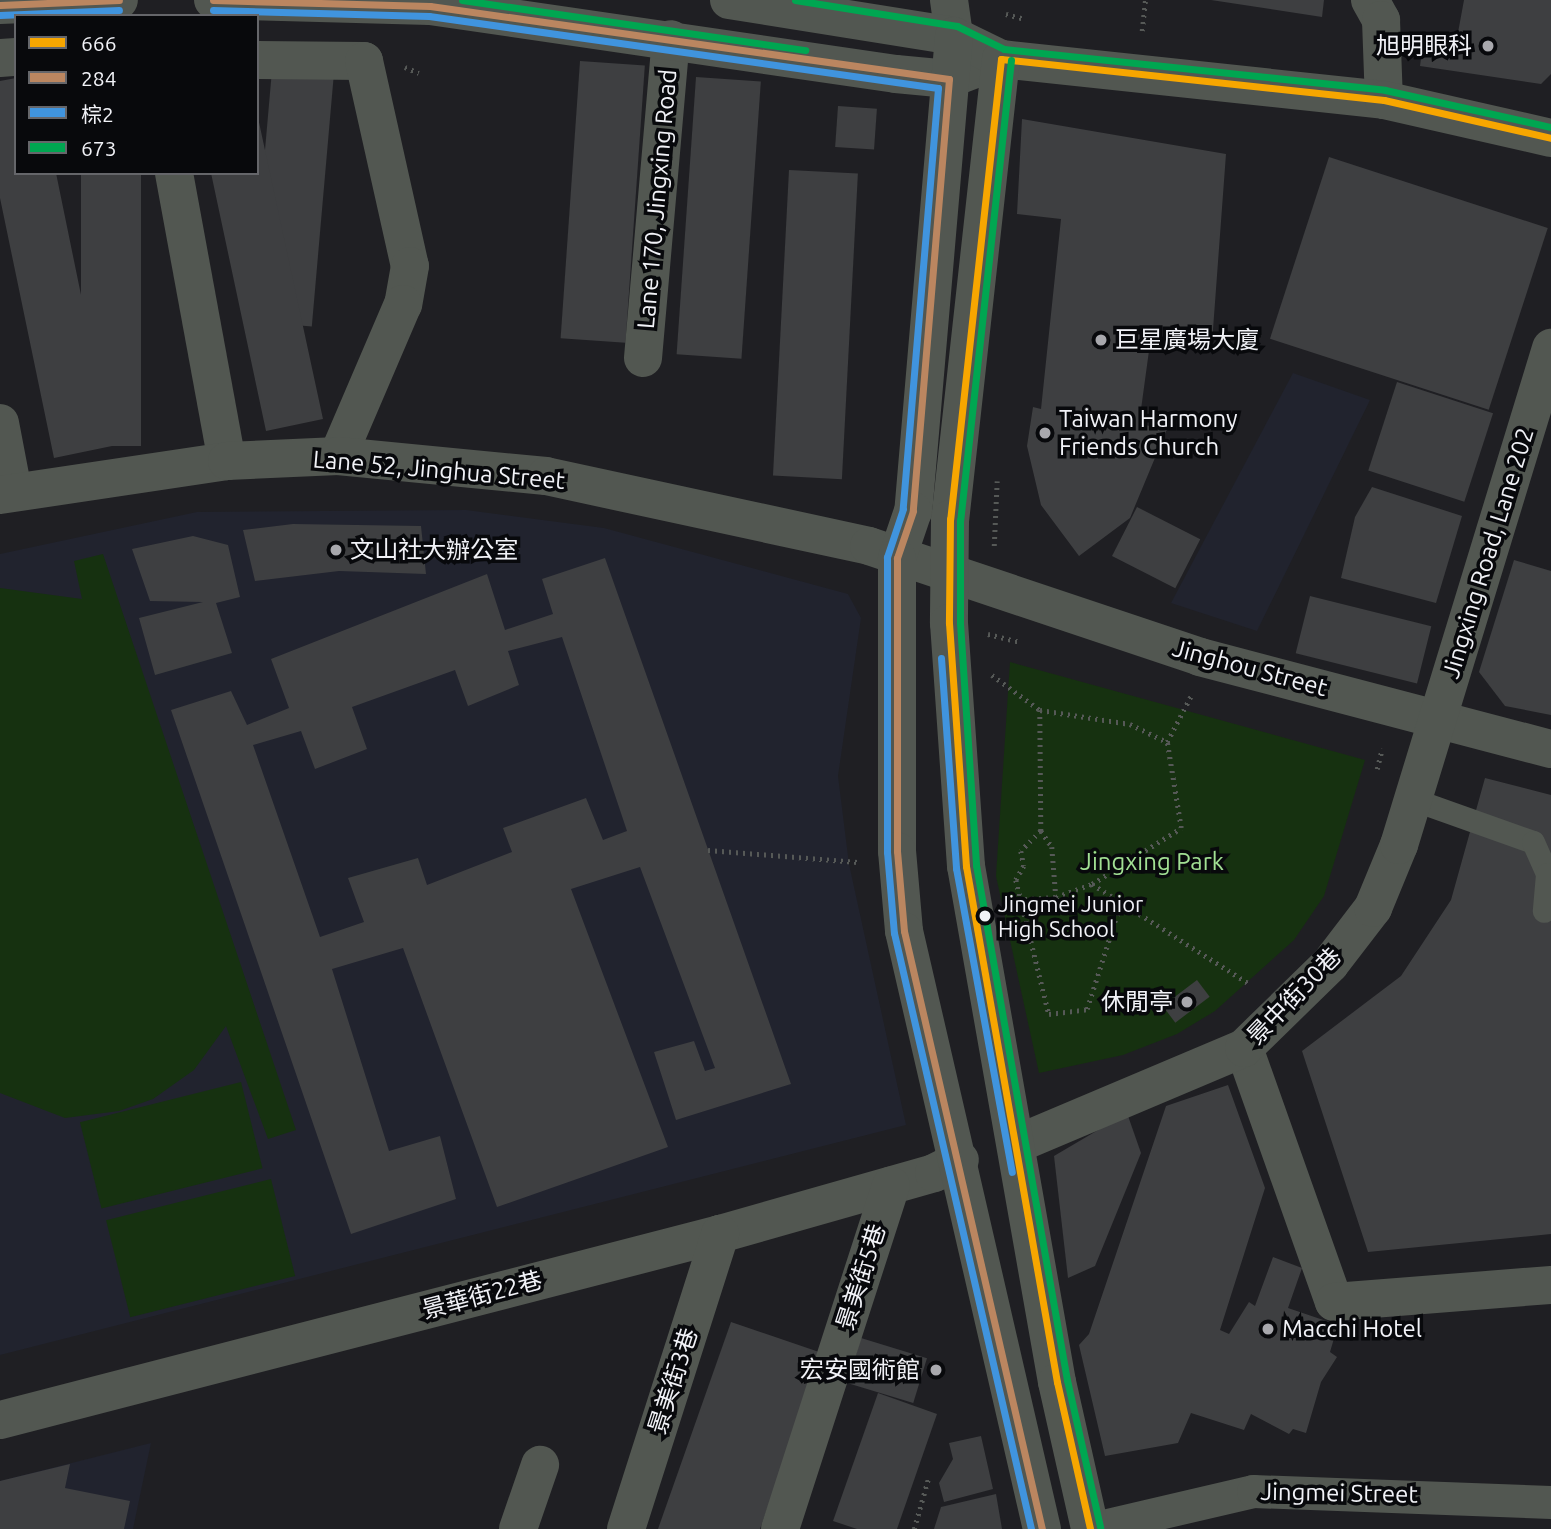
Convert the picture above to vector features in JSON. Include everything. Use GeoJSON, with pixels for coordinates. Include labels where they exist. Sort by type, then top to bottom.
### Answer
{"type":"FeatureCollection","features":[{"type":"Feature","properties":{"kind":"street"},"geometry":{"type":"LineString","coordinates":[[0,5],[110,0]]}},
{"type":"Feature","properties":{"kind":"street"},"geometry":{"type":"LineString","coordinates":[[212,0],[430,6],[949,79],[1013,60],[1384,100],[1551,138]]}},
{"type":"Feature","properties":{"kind":"street"},"geometry":{"type":"LineString","coordinates":[[729,0],[952,18],[1013,60]]}},
{"type":"Feature","properties":{"kind":"street"},"geometry":{"type":"LineString","coordinates":[[1370,0],[1381,20],[1384,100]]}},
{"type":"Feature","properties":{"kind":"street"},"geometry":{"type":"LineString","coordinates":[[952,18],[914,511],[897,558],[898,851],[904,931],[960,1160],[1042,1529]]}},
{"type":"Feature","properties":{"kind":"street","name":"Lane 170, Jingxing Road"},"geometry":{"type":"LineString","coordinates":[[643,358],[671,39]]}},
{"type":"Feature","properties":{"kind":"street"},"geometry":{"type":"LineString","coordinates":[[259,60],[365,61],[410,267],[403,304],[338,456]]}},
{"type":"Feature","properties":{"kind":"street"},"geometry":{"type":"LineString","coordinates":[[1013,60],[950,519],[953,573],[949,623],[976,919],[1057,1382],[1090,1529]]}},
{"type":"Feature","properties":{"kind":"street"},"geometry":{"type":"LineString","coordinates":[[174,175],[227,461]]}},
{"type":"Feature","properties":{"kind":"street","name":"Jingxing Road, Lane 202"},"geometry":{"type":"LineString","coordinates":[[1437,719],[1551,348]]}},
{"type":"Feature","properties":{"kind":"street"},"geometry":{"type":"LineString","coordinates":[[0,423],[7,493]]}},
{"type":"Feature","properties":{"kind":"street","name":"Lane 52, Jinghua Street"},"geometry":{"type":"LineString","coordinates":[[7,493],[227,461],[338,456],[546,476],[953,573]]}},
{"type":"Feature","properties":{"kind":"street","name":"Jinghou Street"},"geometry":{"type":"LineString","coordinates":[[953,573],[1200,657],[1551,749]]}},
{"type":"Feature","properties":{"kind":"street","name":"景中街30巷"},"geometry":{"type":"LineString","coordinates":[[1017,1144],[1244,1048],[1281,1013],[1373,908],[1437,719]]}},
{"type":"Feature","properties":{"kind":"street"},"geometry":{"type":"LineString","coordinates":[[1244,1048],[1334,1301],[1551,1284]]}},
{"type":"Feature","properties":{"kind":"street","name":"景華街22巷"},"geometry":{"type":"LineString","coordinates":[[0,1420],[720,1234],[891,1185],[960,1160]]}},
{"type":"Feature","properties":{"kind":"street","name":"景美街5巷"},"geometry":{"type":"LineString","coordinates":[[780,1529],[891,1185]]}},
{"type":"Feature","properties":{"kind":"street","name":"景美街3巷"},"geometry":{"type":"LineString","coordinates":[[626,1529],[720,1234]]}},
{"type":"Feature","properties":{"kind":"street"},"geometry":{"type":"LineString","coordinates":[[518,1529],[540,1465]]}},
{"type":"Feature","properties":{"kind":"street","name":"Jingmei Street"},"geometry":{"type":"LineString","coordinates":[[1090,1529],[1253,1491],[1315,1488],[1548,1511]]}},
{"type":"Feature","properties":{"kind":"lane"},"geometry":{"type":"LineString","coordinates":[[1412,799],[1533,842],[1547,874],[1544,911]]}},
{"type":"Feature","properties":{"kind":"path"},"geometry":{"type":"LineString","coordinates":[[1142,31],[1145,0]]}},
{"type":"Feature","properties":{"kind":"path"},"geometry":{"type":"LineString","coordinates":[[1013,60],[1033,21]]}},
{"type":"Feature","properties":{"kind":"path"},"geometry":{"type":"LineString","coordinates":[[988,647],[994,588],[998,465]]}},
{"type":"Feature","properties":{"kind":"path"},"geometry":{"type":"LineString","coordinates":[[976,919],[994,901],[1056,897],[1092,884],[1181,828],[1167,743],[1187,712],[1200,657]]}},
{"type":"Feature","properties":{"kind":"path"},"geometry":{"type":"LineString","coordinates":[[989,660],[990,687]]}},
{"type":"Feature","properties":{"kind":"path"},"geometry":{"type":"LineString","coordinates":[[990,674],[1040,710],[1130,724],[1167,743]]}},
{"type":"Feature","properties":{"kind":"path"},"geometry":{"type":"LineString","coordinates":[[1040,710],[1041,831],[1052,847],[1056,897]]}},
{"type":"Feature","properties":{"kind":"path"},"geometry":{"type":"LineString","coordinates":[[1376,776],[1382,749]]}},
{"type":"Feature","properties":{"kind":"path"},"geometry":{"type":"LineString","coordinates":[[1041,831],[1021,851],[1024,866],[1016,880],[1026,899],[1034,970],[1049,1014],[1087,1009],[1121,902]]}},
{"type":"Feature","properties":{"kind":"path"},"geometry":{"type":"LineString","coordinates":[[708,850],[849,864],[869,858]]}},
{"type":"Feature","properties":{"kind":"path"},"geometry":{"type":"LineString","coordinates":[[1092,884],[1249,983],[1281,1013]]}},
{"type":"Feature","properties":{"kind":"path"},"geometry":{"type":"LineString","coordinates":[[914,1529],[929,1476]]}},
{"type":"Feature","properties":{"kind":"shaded area"},"geometry":{"type":"Polygon","coordinates":[[[1293,373],[1370,400],[1257,631],[1171,603],[1293,373]]]}},
{"type":"Feature","properties":{"kind":"shaded area"},"geometry":{"type":"Polygon","coordinates":[[[466,510],[604,528],[848,594],[861,618],[838,776],[849,864],[906,1125],[0,1355],[0,554],[197,512],[466,510]]]}},
{"type":"Feature","properties":{"kind":"shaded area"},"geometry":{"type":"Polygon","coordinates":[[[151,1443],[133,1529],[0,1529],[0,1481],[151,1443]]]}},
{"type":"Feature","properties":{"kind":"green space"},"geometry":{"type":"Polygon","coordinates":[[[103,554],[296,1130],[268,1139],[226,1026],[194,1070],[153,1099],[119,1111],[65,1118],[0,1093],[0,588],[82,599],[74,561],[103,554]]]}},
{"type":"Feature","properties":{"kind":"green space","name":"Jingxing Park"},"geometry":{"type":"Polygon","coordinates":[[[1010,662],[1365,760],[1324,896],[1294,940],[1215,1011],[1177,1034],[1123,1055],[1039,1073],[996,876],[1010,662]]]}},
{"type":"Feature","properties":{"kind":"green space"},"geometry":{"type":"Polygon","coordinates":[[[241,1082],[263,1168],[101,1209],[80,1122],[241,1082]]]}},
{"type":"Feature","properties":{"kind":"green space"},"geometry":{"type":"Polygon","coordinates":[[[271,1179],[295,1276],[130,1317],[106,1220],[271,1179]]]}},
{"type":"Feature","properties":{"kind":"building"},"geometry":{"type":"Polygon","coordinates":[[[1211,0],[1324,0],[1322,17],[1211,0]]]}},
{"type":"Feature","properties":{"kind":"building"},"geometry":{"type":"Polygon","coordinates":[[[1464,0],[1551,0],[1551,74],[1541,84],[1420,66],[1424,35],[1457,38],[1464,0]]]}},
{"type":"Feature","properties":{"kind":"building"},"geometry":{"type":"Polygon","coordinates":[[[580,61],[645,66],[625,343],[561,338],[580,61]]]}},
{"type":"Feature","properties":{"kind":"building"},"geometry":{"type":"Polygon","coordinates":[[[272,70],[334,75],[312,326],[250,321],[272,70]]]}},
{"type":"Feature","properties":{"kind":"building"},"geometry":{"type":"Polygon","coordinates":[[[696,77],[761,82],[741,359],[677,354],[696,77]]]}},
{"type":"Feature","properties":{"kind":"building"},"geometry":{"type":"Polygon","coordinates":[[[14,78],[14,175],[56,175],[112,446],[54,458],[0,198],[0,81],[14,78]]]}},
{"type":"Feature","properties":{"kind":"building"},"geometry":{"type":"Polygon","coordinates":[[[838,106],[877,109],[874,150],[835,147],[838,106]]]}},
{"type":"Feature","properties":{"kind":"building","name":"巨星廣場大廈"},"geometry":{"type":"Polygon","coordinates":[[[1022,119],[1226,154],[1212,343],[1151,336],[1139,424],[1167,429],[1130,518],[1079,556],[1041,505],[1027,446],[1033,407],[1041,409],[1061,219],[1017,214],[1022,119]]]}},
{"type":"Feature","properties":{"kind":"building"},"geometry":{"type":"Polygon","coordinates":[[[259,122],[323,419],[266,431],[211,175],[259,175],[259,122]]]}},
{"type":"Feature","properties":{"kind":"building"},"geometry":{"type":"Polygon","coordinates":[[[1329,157],[1548,228],[1489,410],[1270,339],[1329,157]]]}},
{"type":"Feature","properties":{"kind":"building"},"geometry":{"type":"Polygon","coordinates":[[[789,170],[858,174],[842,479],[773,476],[789,170]]]}},
{"type":"Feature","properties":{"kind":"building"},"geometry":{"type":"Polygon","coordinates":[[[81,175],[141,175],[141,446],[81,446],[81,175]]]}},
{"type":"Feature","properties":{"kind":"building"},"geometry":{"type":"Polygon","coordinates":[[[1397,382],[1493,413],[1464,502],[1368,470],[1397,382]]]}},
{"type":"Feature","properties":{"kind":"building"},"geometry":{"type":"Polygon","coordinates":[[[1372,487],[1462,516],[1436,603],[1341,578],[1355,517],[1372,487]]]}},
{"type":"Feature","properties":{"kind":"building"},"geometry":{"type":"Polygon","coordinates":[[[1137,507],[1200,539],[1175,588],[1112,556],[1137,507]]]}},
{"type":"Feature","properties":{"kind":"building","name":"文山社大辦公室"},"geometry":{"type":"Polygon","coordinates":[[[293,524],[421,526],[426,574],[339,571],[255,581],[243,530],[293,524]]]}},
{"type":"Feature","properties":{"kind":"building"},"geometry":{"type":"Polygon","coordinates":[[[193,536],[228,545],[240,597],[216,603],[232,653],[155,675],[139,618],[203,602],[150,601],[132,549],[193,536]]]}},
{"type":"Feature","properties":{"kind":"building"},"geometry":{"type":"Polygon","coordinates":[[[605,558],[791,1084],[676,1120],[654,1052],[694,1041],[705,1071],[715,1068],[640,867],[571,889],[668,1147],[497,1207],[403,948],[332,969],[389,1151],[440,1136],[456,1199],[351,1234],[171,710],[231,691],[247,725],[289,708],[271,659],[487,574],[505,630],[553,614],[542,579],[605,558]],[[562,637],[508,651],[519,685],[468,706],[455,670],[352,707],[367,749],[315,769],[301,731],[253,745],[320,937],[364,922],[348,878],[418,858],[427,885],[512,852],[503,828],[586,798],[603,840],[627,831],[562,637]]]}},
{"type":"Feature","properties":{"kind":"building"},"geometry":{"type":"Polygon","coordinates":[[[1514,560],[1551,571],[1551,715],[1505,706],[1479,672],[1514,560]]]}},
{"type":"Feature","properties":{"kind":"building"},"geometry":{"type":"Polygon","coordinates":[[[1310,596],[1431,626],[1417,683],[1296,653],[1310,596]]]}},
{"type":"Feature","properties":{"kind":"building"},"geometry":{"type":"Polygon","coordinates":[[[1485,778],[1551,795],[1551,1234],[1368,1252],[1302,1051],[1401,976],[1451,900],[1485,778]]]}},
{"type":"Feature","properties":{"kind":"building","name":"休閒亭"},"geometry":{"type":"Polygon","coordinates":[[[1197,980],[1210,997],[1175,1023],[1163,1006],[1197,980]]]}},
{"type":"Feature","properties":{"kind":"building"},"geometry":{"type":"Polygon","coordinates":[[[1228,1085],[1265,1188],[1220,1330],[1229,1334],[1249,1302],[1255,1306],[1273,1257],[1302,1268],[1288,1308],[1338,1325],[1330,1352],[1337,1357],[1321,1382],[1306,1433],[1293,1429],[1289,1434],[1251,1414],[1244,1430],[1191,1413],[1178,1443],[1105,1456],[1079,1345],[1089,1334],[1166,1106],[1228,1085]]]}},
{"type":"Feature","properties":{"kind":"building"},"geometry":{"type":"Polygon","coordinates":[[[1127,1113],[1141,1153],[1095,1266],[1068,1278],[1054,1156],[1127,1113]]]}},
{"type":"Feature","properties":{"kind":"building"},"geometry":{"type":"Polygon","coordinates":[[[731,1322],[822,1353],[760,1529],[658,1529],[731,1322]]]}},
{"type":"Feature","properties":{"kind":"building"},"geometry":{"type":"Polygon","coordinates":[[[861,1338],[927,1358],[913,1403],[847,1383],[861,1338]]]}},
{"type":"Feature","properties":{"kind":"building"},"geometry":{"type":"Polygon","coordinates":[[[878,1393],[937,1414],[897,1529],[857,1529],[833,1521],[878,1393]]]}},
{"type":"Feature","properties":{"kind":"building"},"geometry":{"type":"Polygon","coordinates":[[[981,1436],[993,1489],[944,1502],[939,1483],[953,1459],[949,1443],[981,1436]]]}},
{"type":"Feature","properties":{"kind":"building"},"geometry":{"type":"Polygon","coordinates":[[[70,1464],[65,1488],[130,1501],[124,1529],[0,1529],[0,1481],[70,1464]]]}},
{"type":"Feature","properties":{"kind":"building"},"geometry":{"type":"Polygon","coordinates":[[[996,1494],[1002,1529],[934,1529],[941,1507],[996,1494]]]}},
{"type":"Feature","properties":{"kind":"transit line","name":"284"},"geometry":{"type":"LineString","coordinates":[[0,5],[119,0]]}},
{"type":"Feature","properties":{"kind":"transit line","name":"284"},"geometry":{"type":"LineString","coordinates":[[213,0],[430,6],[949,79]]}},
{"type":"Feature","properties":{"kind":"transit line","name":"673"},"geometry":{"type":"LineString","coordinates":[[462,0],[805,50]]}},
{"type":"Feature","properties":{"kind":"transit line","name":"673"},"geometry":{"type":"LineString","coordinates":[[795,0],[957,26],[1004,49],[1385,90],[1551,127]]}},
{"type":"Feature","properties":{"kind":"transit line","name":"棕2"},"geometry":{"type":"LineString","coordinates":[[24,14],[119,10]]}},
{"type":"Feature","properties":{"kind":"transit line","name":"棕2"},"geometry":{"type":"LineString","coordinates":[[213,10],[429,16],[938,88],[903,509],[887,557],[887,852],[894,933],[1031,1529]]}},
{"type":"Feature","properties":{"kind":"transit line","name":"棕2"},"geometry":{"type":"LineString","coordinates":[[0,15],[14,14]]}},
{"type":"Feature","properties":{"kind":"transit line","name":"666"},"geometry":{"type":"LineString","coordinates":[[1001,59],[950,519],[949,623],[966,866],[1057,1382],[1090,1529]]}},
{"type":"Feature","properties":{"kind":"transit line","name":"666"},"geometry":{"type":"LineString","coordinates":[[1001,59],[1384,100],[1551,138]]}},
{"type":"Feature","properties":{"kind":"transit line","name":"673"},"geometry":{"type":"LineString","coordinates":[[1011,60],[960,520],[960,623],[976,865],[1067,1380],[1100,1527]]}},
{"type":"Feature","properties":{"kind":"transit line","name":"284"},"geometry":{"type":"LineString","coordinates":[[949,79],[913,511],[897,558],[897,851],[904,931],[1042,1529]]}},
{"type":"Feature","properties":{"kind":"transit line","name":"棕2"},"geometry":{"type":"LineString","coordinates":[[941,658],[956,868],[1012,1172]]}},
{"type":"Feature","properties":{"kind":"place","name":"旭明眼科"},"geometry":{"type":"Point","coordinates":[1488,46]}},
{"type":"Feature","properties":{"kind":"place","name":"巨星廣場大廈"},"geometry":{"type":"Point","coordinates":[1101,340]}},
{"type":"Feature","properties":{"kind":"place","name":"Taiwan Harmony Friends Church"},"geometry":{"type":"Point","coordinates":[1045,433]}},
{"type":"Feature","properties":{"kind":"place","name":"文山社大辦公室"},"geometry":{"type":"Point","coordinates":[336,550]}},
{"type":"Feature","properties":{"kind":"place","name":"Jingmei Junior High School"},"geometry":{"type":"Point","coordinates":[985,916]}},
{"type":"Feature","properties":{"kind":"place","name":"休閒亭"},"geometry":{"type":"Point","coordinates":[1187,1002]}},
{"type":"Feature","properties":{"kind":"place","name":"Macchi Hotel"},"geometry":{"type":"Point","coordinates":[1268,1329]}},
{"type":"Feature","properties":{"kind":"place","name":"宏安國術館"},"geometry":{"type":"Point","coordinates":[936,1370]}}]}
